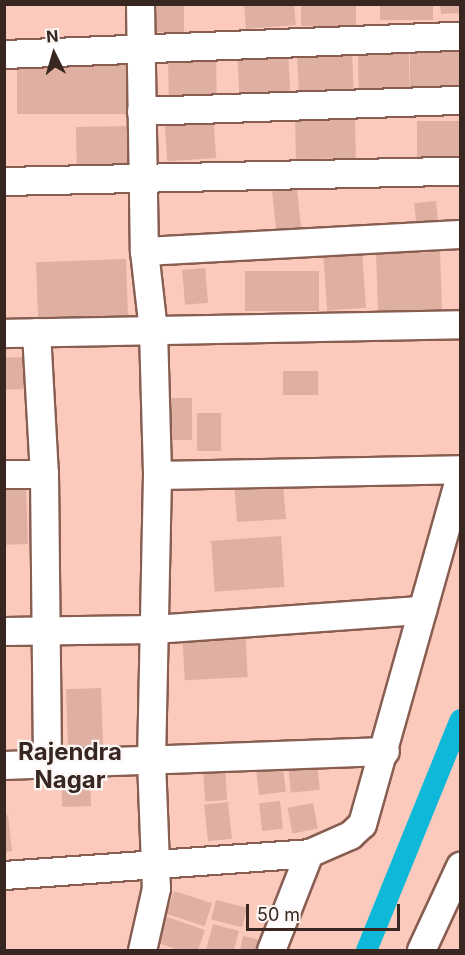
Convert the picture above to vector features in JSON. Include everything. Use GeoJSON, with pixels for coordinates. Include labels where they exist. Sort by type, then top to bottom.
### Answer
{"type":"FeatureCollection","features":[{"type":"Feature","properties":{"kind":"street"},"geometry":{"type":"LineString","coordinates":[[140,4],[144,251],[153,330],[157,476],[151,760],[156,888],[142,951]]}},
{"type":"Feature","properties":{"kind":"street"},"geometry":{"type":"LineString","coordinates":[[4,54],[460,36]]}},
{"type":"Feature","properties":{"kind":"street"},"geometry":{"type":"LineString","coordinates":[[141,111],[460,100]]}},
{"type":"Feature","properties":{"kind":"street"},"geometry":{"type":"LineString","coordinates":[[4,181],[142,180],[460,171]]}},
{"type":"Feature","properties":{"kind":"street"},"geometry":{"type":"LineString","coordinates":[[144,251],[460,234]]}},
{"type":"Feature","properties":{"kind":"street"},"geometry":{"type":"LineString","coordinates":[[4,333],[460,324]]}},
{"type":"Feature","properties":{"kind":"street"},"geometry":{"type":"LineString","coordinates":[[36,332],[44,474],[47,764]]}},
{"type":"Feature","properties":{"kind":"street"},"geometry":{"type":"LineString","coordinates":[[157,476],[460,469]]}},
{"type":"Feature","properties":{"kind":"street"},"geometry":{"type":"LineString","coordinates":[[4,474],[44,474]]}},
{"type":"Feature","properties":{"kind":"street"},"geometry":{"type":"LineString","coordinates":[[4,875],[309,853],[350,835],[362,824],[385,750],[460,476]]}},
{"type":"Feature","properties":{"kind":"street"},"geometry":{"type":"LineString","coordinates":[[4,631],[154,629],[422,610]]}},
{"type":"Feature","properties":{"kind":"street"},"geometry":{"type":"LineString","coordinates":[[4,765],[385,750]]}},
{"type":"Feature","properties":{"kind":"street"},"geometry":{"type":"LineString","coordinates":[[271,951],[309,853]]}},
{"type":"Feature","properties":{"kind":"street"},"geometry":{"type":"LineString","coordinates":[[421,951],[460,866]]}},
{"type":"Feature","properties":{"kind":"building"},"geometry":{"type":"Polygon","coordinates":[[[150,4],[184,4],[184,32],[150,32],[150,4]]]}},
{"type":"Feature","properties":{"kind":"building"},"geometry":{"type":"Polygon","coordinates":[[[244,4],[294,4],[296,25],[246,29],[244,4]]]}},
{"type":"Feature","properties":{"kind":"building"},"geometry":{"type":"Polygon","coordinates":[[[301,4],[356,4],[356,26],[301,26],[301,4]]]}},
{"type":"Feature","properties":{"kind":"building"},"geometry":{"type":"Polygon","coordinates":[[[380,4],[433,4],[433,20],[380,20],[380,4]]]}},
{"type":"Feature","properties":{"kind":"building"},"geometry":{"type":"Polygon","coordinates":[[[440,4],[460,4],[460,13],[441,14],[440,4]]]}},
{"type":"Feature","properties":{"kind":"building"},"geometry":{"type":"Polygon","coordinates":[[[288,49],[290,94],[239,97],[237,52],[288,49]]]}},
{"type":"Feature","properties":{"kind":"building"},"geometry":{"type":"Polygon","coordinates":[[[410,49],[460,49],[460,93],[410,93],[410,49]]]}},
{"type":"Feature","properties":{"kind":"building"},"geometry":{"type":"Polygon","coordinates":[[[352,51],[354,102],[299,96],[297,52],[352,51]]]}},
{"type":"Feature","properties":{"kind":"building"},"geometry":{"type":"Polygon","coordinates":[[[409,53],[410,96],[359,97],[358,54],[409,53]]]}},
{"type":"Feature","properties":{"kind":"building"},"geometry":{"type":"Polygon","coordinates":[[[216,54],[217,98],[169,99],[168,55],[216,54]]]}},
{"type":"Feature","properties":{"kind":"building"},"geometry":{"type":"Polygon","coordinates":[[[17,58],[134,58],[134,114],[17,114],[17,58]]]}},
{"type":"Feature","properties":{"kind":"building"},"geometry":{"type":"Polygon","coordinates":[[[355,111],[356,158],[296,159],[295,112],[355,111]]]}},
{"type":"Feature","properties":{"kind":"building"},"geometry":{"type":"Polygon","coordinates":[[[213,113],[216,158],[167,161],[164,116],[213,113]]]}},
{"type":"Feature","properties":{"kind":"building"},"geometry":{"type":"Polygon","coordinates":[[[417,121],[460,121],[460,162],[417,162],[417,121]]]}},
{"type":"Feature","properties":{"kind":"building"},"geometry":{"type":"Polygon","coordinates":[[[133,126],[134,165],[77,166],[76,127],[133,126]]]}},
{"type":"Feature","properties":{"kind":"building"},"geometry":{"type":"Polygon","coordinates":[[[297,189],[302,233],[277,235],[272,192],[297,189]]]}},
{"type":"Feature","properties":{"kind":"building"},"geometry":{"type":"Polygon","coordinates":[[[436,201],[439,232],[417,234],[414,203],[436,201]]]}},
{"type":"Feature","properties":{"kind":"building"},"geometry":{"type":"Polygon","coordinates":[[[362,250],[366,308],[327,311],[323,253],[362,250]]]}},
{"type":"Feature","properties":{"kind":"building"},"geometry":{"type":"Polygon","coordinates":[[[440,252],[442,311],[378,313],[376,254],[440,252]]]}},
{"type":"Feature","properties":{"kind":"building"},"geometry":{"type":"Polygon","coordinates":[[[126,259],[128,316],[38,319],[36,262],[126,259]]]}},
{"type":"Feature","properties":{"kind":"building"},"geometry":{"type":"Polygon","coordinates":[[[205,268],[208,303],[185,305],[182,270],[205,268]]]}},
{"type":"Feature","properties":{"kind":"building"},"geometry":{"type":"Polygon","coordinates":[[[245,271],[319,271],[319,311],[245,311],[245,271]]]}},
{"type":"Feature","properties":{"kind":"building"},"geometry":{"type":"Polygon","coordinates":[[[26,357],[27,389],[5,390],[4,358],[26,357]]]}},
{"type":"Feature","properties":{"kind":"building"},"geometry":{"type":"Polygon","coordinates":[[[283,371],[318,371],[318,395],[283,395],[283,371]]]}},
{"type":"Feature","properties":{"kind":"building"},"geometry":{"type":"Polygon","coordinates":[[[164,398],[192,398],[192,440],[164,440],[164,398]]]}},
{"type":"Feature","properties":{"kind":"building"},"geometry":{"type":"Polygon","coordinates":[[[197,413],[221,413],[221,451],[197,451],[197,413]]]}},
{"type":"Feature","properties":{"kind":"building"},"geometry":{"type":"Polygon","coordinates":[[[234,482],[283,484],[286,519],[237,522],[234,482]]]}},
{"type":"Feature","properties":{"kind":"building"},"geometry":{"type":"Polygon","coordinates":[[[26,487],[28,544],[6,545],[4,488],[26,487]]]}},
{"type":"Feature","properties":{"kind":"building"},"geometry":{"type":"Polygon","coordinates":[[[281,536],[285,587],[215,592],[211,541],[281,536]]]}},
{"type":"Feature","properties":{"kind":"building"},"geometry":{"type":"Polygon","coordinates":[[[245,626],[248,677],[185,680],[182,629],[245,626]]]}},
{"type":"Feature","properties":{"kind":"building"},"geometry":{"type":"Polygon","coordinates":[[[101,688],[103,747],[68,748],[66,689],[101,688]]]}},
{"type":"Feature","properties":{"kind":"building"},"geometry":{"type":"Polygon","coordinates":[[[316,754],[320,790],[291,793],[287,757],[316,754]]]}},
{"type":"Feature","properties":{"kind":"building"},"geometry":{"type":"Polygon","coordinates":[[[282,760],[286,792],[259,795],[255,763],[282,760]]]}},
{"type":"Feature","properties":{"kind":"building"},"geometry":{"type":"Polygon","coordinates":[[[225,768],[227,800],[205,801],[203,770],[225,768]]]}},
{"type":"Feature","properties":{"kind":"building"},"geometry":{"type":"Polygon","coordinates":[[[90,774],[91,806],[62,807],[61,775],[90,774]]]}},
{"type":"Feature","properties":{"kind":"building"},"geometry":{"type":"Polygon","coordinates":[[[280,801],[283,829],[262,831],[259,803],[280,801]]]}},
{"type":"Feature","properties":{"kind":"building"},"geometry":{"type":"Polygon","coordinates":[[[228,802],[232,839],[208,841],[204,805],[228,802]]]}},
{"type":"Feature","properties":{"kind":"building"},"geometry":{"type":"Polygon","coordinates":[[[313,803],[318,829],[292,833],[287,808],[313,803]]]}},
{"type":"Feature","properties":{"kind":"building"},"geometry":{"type":"Polygon","coordinates":[[[8,815],[12,851],[4,852],[4,816],[8,815]]]}},
{"type":"Feature","properties":{"kind":"building"},"geometry":{"type":"Polygon","coordinates":[[[174,891],[212,903],[205,926],[167,914],[174,891]]]}},
{"type":"Feature","properties":{"kind":"building"},"geometry":{"type":"Polygon","coordinates":[[[216,900],[247,908],[242,927],[211,919],[216,900]]]}},
{"type":"Feature","properties":{"kind":"building"},"geometry":{"type":"Polygon","coordinates":[[[161,915],[205,930],[198,950],[179,950],[152,941],[161,915]]]}},
{"type":"Feature","properties":{"kind":"building"},"geometry":{"type":"Polygon","coordinates":[[[213,924],[239,931],[234,950],[206,950],[213,924]]]}},
{"type":"Feature","properties":{"kind":"building"},"geometry":{"type":"Polygon","coordinates":[[[243,936],[266,941],[264,950],[240,950],[243,936]]]}},
{"type":"Feature","properties":{"kind":"waterway"},"geometry":{"type":"LineString","coordinates":[[366,950],[460,719]]}},
{"type":"Feature","properties":{"kind":"district","name":"Rajendra Nagar"},"geometry":{"type":"Point","coordinates":[70,766]}}]}
